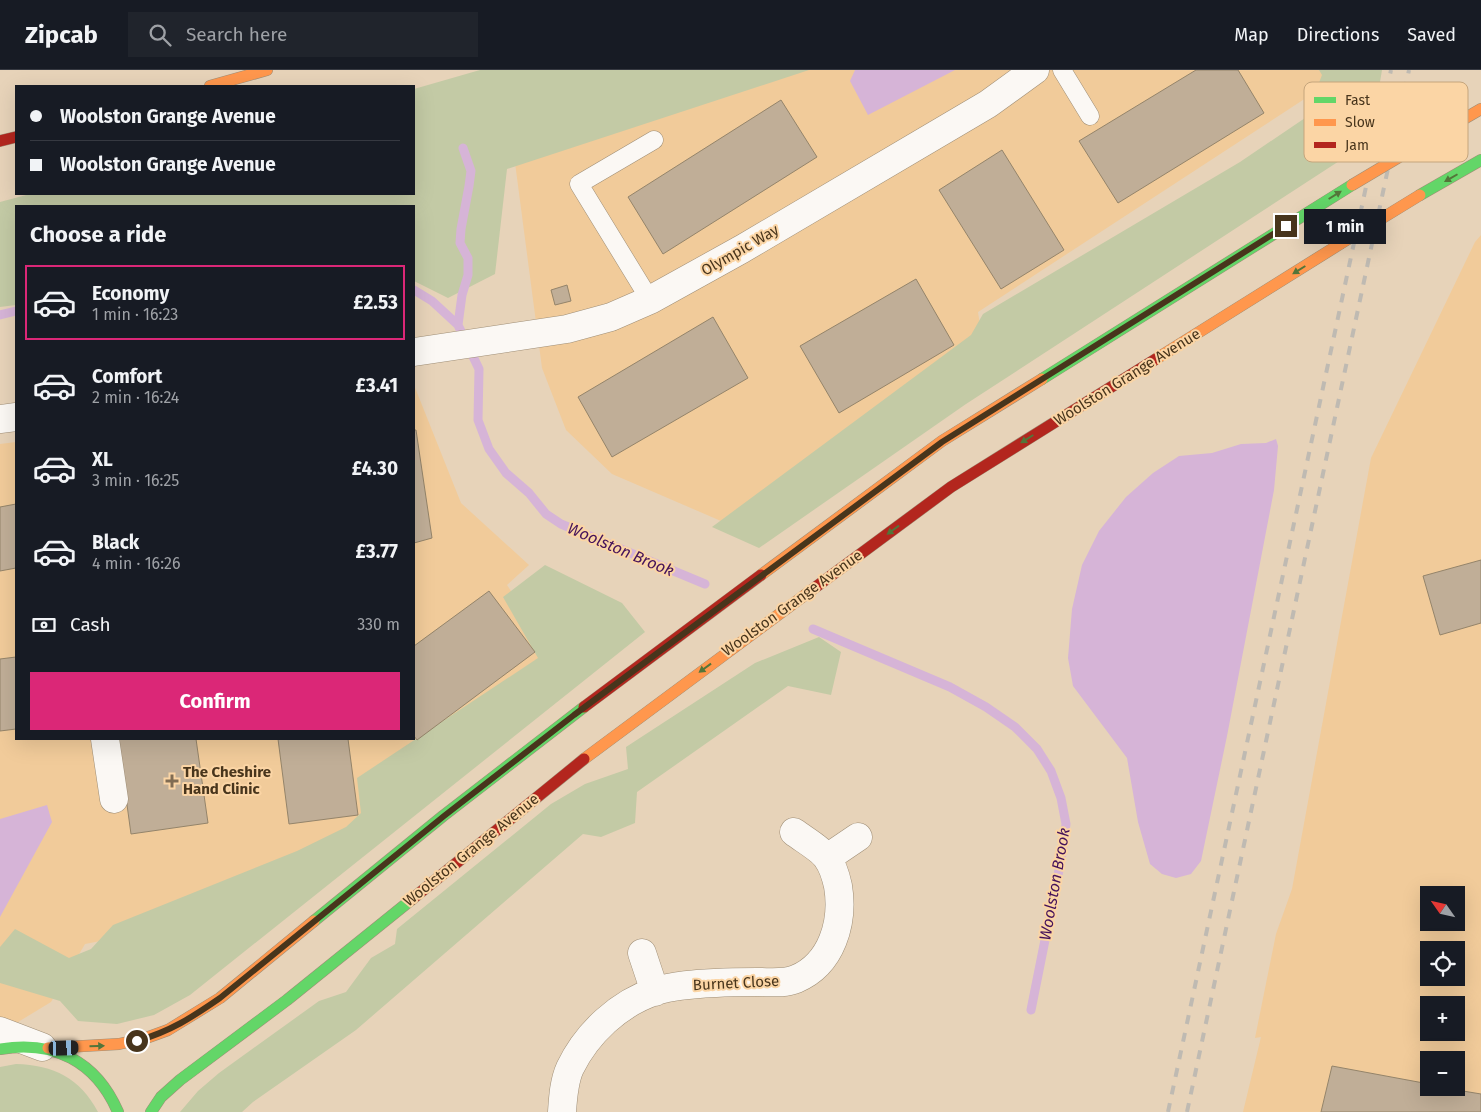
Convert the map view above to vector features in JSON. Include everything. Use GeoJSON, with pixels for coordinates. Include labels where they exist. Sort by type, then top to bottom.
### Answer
{"type":"FeatureCollection","features":[{"type":"Feature","properties":{"kind":"main road"},"geometry":{"type":"LineString","coordinates":[[214,85],[267,70]]}},
{"type":"Feature","properties":{"kind":"main road"},"geometry":{"type":"LineString","coordinates":[[1468,117],[1481,109]]}},
{"type":"Feature","properties":{"kind":"main road"},"geometry":{"type":"LineString","coordinates":[[0,141],[15,137]]}},
{"type":"Feature","properties":{"kind":"main road","name":"Woolston Grange Avenue"},"geometry":{"type":"LineString","coordinates":[[151,1112],[161,1097],[180,1080],[287,1000],[601,744],[951,487],[1340,244],[1481,160]]}},
{"type":"Feature","properties":{"kind":"main road"},"geometry":{"type":"LineString","coordinates":[[0,1049],[11,1046],[45,1048],[109,1046],[137,1041],[160,1034],[188,1020],[220,998],[444,816],[574,715],[942,442],[1391,162]]}},
{"type":"Feature","properties":{"kind":"main road"},"geometry":{"type":"LineString","coordinates":[[45,1048],[75,1059],[98,1078],[115,1101],[118,1112]]}},
{"type":"Feature","properties":{"kind":"street","name":"Olympic Way"},"geometry":{"type":"LineString","coordinates":[[415,352],[566,330],[611,316],[650,300],[734,254],[980,109],[1035,70]]}},
{"type":"Feature","properties":{"kind":"street"},"geometry":{"type":"LineString","coordinates":[[0,419],[15,417]]}},
{"type":"Feature","properties":{"kind":"street"},"geometry":{"type":"LineString","coordinates":[[105,740],[114,799]]}},
{"type":"Feature","properties":{"kind":"street","name":"Burnet Close"},"geometry":{"type":"LineString","coordinates":[[562,1112],[563,1094],[570,1069],[582,1047],[598,1027],[637,999],[676,987],[714,983],[795,980],[809,972],[820,961],[830,948],[840,914],[840,899],[836,876],[827,858],[794,832]]}},
{"type":"Feature","properties":{"kind":"street"},"geometry":{"type":"LineString","coordinates":[[827,858],[858,837]]}},
{"type":"Feature","properties":{"kind":"street"},"geometry":{"type":"LineString","coordinates":[[642,953],[655,992]]}},
{"type":"Feature","properties":{"kind":"street"},"geometry":{"type":"LineString","coordinates":[[0,1031],[45,1048]]}},
{"type":"Feature","properties":{"kind":"lane"},"geometry":{"type":"LineString","coordinates":[[1062,70],[1090,116]]}},
{"type":"Feature","properties":{"kind":"lane"},"geometry":{"type":"LineString","coordinates":[[650,300],[579,184],[654,140]]}},
{"type":"Feature","properties":{"kind":"shaded area"},"geometry":{"type":"Polygon","coordinates":[[[796,70],[1326,70],[1332,81],[1304,82],[1304,99],[978,312],[982,339],[721,521],[612,474],[566,430],[542,368],[514,155],[796,70]]]}},
{"type":"Feature","properties":{"kind":"shaded area"},"geometry":{"type":"Polygon","coordinates":[[[855,70],[955,70],[868,115],[850,81],[855,70]]]}},
{"type":"Feature","properties":{"kind":"shaded area"},"geometry":{"type":"Polygon","coordinates":[[[1481,235],[1481,1112],[1243,1112],[1261,1037],[1255,1038],[1276,934],[1292,889],[1371,458],[1475,242],[1481,235]]]}},
{"type":"Feature","properties":{"kind":"shaded area"},"geometry":{"type":"Polygon","coordinates":[[[415,388],[461,503],[529,565],[507,585],[562,668],[329,859],[156,930],[85,944],[51,1002],[0,1033],[0,444],[15,442],[15,740],[415,740],[415,388]]]}},
{"type":"Feature","properties":{"kind":"shaded area"},"geometry":{"type":"Polygon","coordinates":[[[1276,439],[1278,446],[1274,490],[1201,861],[1191,874],[1176,878],[1162,874],[1150,864],[1138,822],[1127,758],[1073,686],[1068,658],[1072,609],[1082,565],[1099,531],[1126,497],[1153,473],[1179,456],[1212,453],[1241,444],[1266,443],[1276,439]]]}},
{"type":"Feature","properties":{"kind":"shaded area"},"geometry":{"type":"Polygon","coordinates":[[[47,805],[52,822],[0,917],[0,819],[47,805]]]}},
{"type":"Feature","properties":{"kind":"green space"},"geometry":{"type":"Polygon","coordinates":[[[480,70],[809,70],[507,169],[495,274],[448,298],[415,282],[415,205],[15,205],[15,305],[0,307],[0,202],[26,195],[415,195],[415,89],[480,70]]]}},
{"type":"Feature","properties":{"kind":"green space"},"geometry":{"type":"Polygon","coordinates":[[[1319,70],[1382,70],[1380,82],[1319,82],[1322,75],[1319,70]]]}},
{"type":"Feature","properties":{"kind":"green space"},"geometry":{"type":"Polygon","coordinates":[[[1304,119],[1304,162],[1338,162],[966,404],[759,548],[712,527],[971,335],[983,314],[1240,162],[1304,119]]]}},
{"type":"Feature","properties":{"kind":"green space"},"geometry":{"type":"Polygon","coordinates":[[[545,565],[622,603],[645,632],[190,995],[154,1015],[117,1024],[78,1021],[60,1001],[0,983],[0,947],[15,929],[69,958],[91,949],[113,925],[297,851],[346,827],[361,813],[357,778],[538,658],[503,597],[545,565]]]}},
{"type":"Feature","properties":{"kind":"green space"},"geometry":{"type":"Polygon","coordinates":[[[819,637],[841,652],[831,695],[788,686],[637,792],[635,823],[601,837],[583,834],[356,1030],[253,1102],[242,1112],[180,1112],[198,1091],[219,1073],[319,1001],[346,992],[371,958],[395,944],[397,929],[551,804],[585,784],[628,769],[626,747],[755,663],[819,637]]]}},
{"type":"Feature","properties":{"kind":"green space"},"geometry":{"type":"Polygon","coordinates":[[[16,1064],[42,1067],[65,1076],[83,1090],[98,1112],[0,1112],[0,1067],[16,1064]]]}},
{"type":"Feature","properties":{"kind":"building"},"geometry":{"type":"Polygon","coordinates":[[[1196,70],[1238,70],[1264,113],[1118,203],[1079,141],[1196,70]]]}},
{"type":"Feature","properties":{"kind":"building"},"geometry":{"type":"Polygon","coordinates":[[[781,100],[817,157],[663,254],[628,197],[781,100]]]}},
{"type":"Feature","properties":{"kind":"building"},"geometry":{"type":"Polygon","coordinates":[[[1002,150],[1064,250],[1001,289],[939,190],[1002,150]]]}},
{"type":"Feature","properties":{"kind":"building"},"geometry":{"type":"Polygon","coordinates":[[[916,279],[954,345],[839,413],[800,346],[916,279]]]}},
{"type":"Feature","properties":{"kind":"building"},"geometry":{"type":"Polygon","coordinates":[[[567,285],[571,301],[555,305],[551,290],[567,285]]]}},
{"type":"Feature","properties":{"kind":"building"},"geometry":{"type":"Polygon","coordinates":[[[713,317],[748,378],[612,457],[578,397],[713,317]]]}},
{"type":"Feature","properties":{"kind":"building"},"geometry":{"type":"Polygon","coordinates":[[[415,430],[416,430],[432,538],[415,543],[415,430]]]}},
{"type":"Feature","properties":{"kind":"building"},"geometry":{"type":"Polygon","coordinates":[[[15,504],[15,568],[0,571],[0,507],[15,504]]]}},
{"type":"Feature","properties":{"kind":"building"},"geometry":{"type":"Polygon","coordinates":[[[1481,560],[1481,623],[1440,635],[1423,576],[1481,560]]]}},
{"type":"Feature","properties":{"kind":"building"},"geometry":{"type":"Polygon","coordinates":[[[489,591],[535,652],[417,740],[415,737],[415,645],[489,591]]]}},
{"type":"Feature","properties":{"kind":"building"},"geometry":{"type":"Polygon","coordinates":[[[15,657],[15,729],[0,731],[0,659],[15,657]]]}},
{"type":"Feature","properties":{"kind":"building","name":"The Cheshire Hand Clinic"},"geometry":{"type":"Polygon","coordinates":[[[118,740],[196,740],[208,823],[131,834],[118,740]]]}},
{"type":"Feature","properties":{"kind":"building"},"geometry":{"type":"Polygon","coordinates":[[[278,740],[348,740],[358,815],[289,824],[278,740]]]}},
{"type":"Feature","properties":{"kind":"building"},"geometry":{"type":"Polygon","coordinates":[[[1332,1066],[1420,1082],[1420,1096],[1465,1096],[1465,1091],[1481,1094],[1481,1112],[1321,1112],[1332,1066]]]}},
{"type":"Feature","properties":{"kind":"waterway"},"geometry":{"type":"LineString","coordinates":[[458,325],[462,295],[468,275],[468,258],[460,243],[471,171],[463,148]]}},
{"type":"Feature","properties":{"kind":"waterway","name":"Woolston Brook"},"geometry":{"type":"LineString","coordinates":[[415,291],[432,301],[458,325],[479,369],[478,420],[489,449],[506,473],[529,493],[546,514],[561,524],[705,584]]}},
{"type":"Feature","properties":{"kind":"waterway"},"geometry":{"type":"LineString","coordinates":[[0,315],[15,311]]}},
{"type":"Feature","properties":{"kind":"waterway","name":"Woolston Brook"},"geometry":{"type":"LineString","coordinates":[[813,629],[950,687],[986,707],[1015,727],[1037,749],[1051,771],[1061,798],[1066,824],[1061,860],[1031,1010]]}},
{"type":"Feature","properties":{"kind":"railway"},"geometry":{"type":"LineString","coordinates":[[1388,82],[1391,70]]}},
{"type":"Feature","properties":{"kind":"railway"},"geometry":{"type":"LineString","coordinates":[[1406,82],[1409,70]]}},
{"type":"Feature","properties":{"kind":"railway"},"geometry":{"type":"LineString","coordinates":[[1168,1112],[1371,162]]}},
{"type":"Feature","properties":{"kind":"railway"},"geometry":{"type":"LineString","coordinates":[[1187,1112],[1389,162]]}},
{"type":"Feature","properties":{"kind":"traffic: fast"},"geometry":{"type":"LineString","coordinates":[[1420,195],[1481,160]]}},
{"type":"Feature","properties":{"kind":"traffic: fast"},"geometry":{"type":"LineString","coordinates":[[1042,379],[1352,185]]}},
{"type":"Feature","properties":{"kind":"traffic: fast"},"geometry":{"type":"LineString","coordinates":[[314,921],[443,816],[584,707]]}},
{"type":"Feature","properties":{"kind":"traffic: fast"},"geometry":{"type":"LineString","coordinates":[[151,1112],[161,1097],[180,1080],[287,1000],[411,900]]}},
{"type":"Feature","properties":{"kind":"traffic: fast"},"geometry":{"type":"LineString","coordinates":[[0,1049],[38,1048],[71,1058],[98,1079],[109,1094],[118,1112]]}},
{"type":"Feature","properties":{"kind":"traffic: slow"},"geometry":{"type":"LineString","coordinates":[[214,85],[267,70]]}},
{"type":"Feature","properties":{"kind":"traffic: slow"},"geometry":{"type":"LineString","coordinates":[[1468,117],[1481,109]]}},
{"type":"Feature","properties":{"kind":"traffic: slow"},"geometry":{"type":"LineString","coordinates":[[1352,185],[1391,162]]}},
{"type":"Feature","properties":{"kind":"traffic: slow"},"geometry":{"type":"LineString","coordinates":[[1340,244],[1420,195]]}},
{"type":"Feature","properties":{"kind":"traffic: slow"},"geometry":{"type":"LineString","coordinates":[[1156,359],[1340,244]]}},
{"type":"Feature","properties":{"kind":"traffic: slow"},"geometry":{"type":"LineString","coordinates":[[761,575],[942,441],[1042,379]]}},
{"type":"Feature","properties":{"kind":"traffic: slow"},"geometry":{"type":"LineString","coordinates":[[584,759],[809,592]]}},
{"type":"Feature","properties":{"kind":"traffic: slow"},"geometry":{"type":"LineString","coordinates":[[48,1048],[119,1044],[146,1038],[168,1030],[220,998],[314,921]]}},
{"type":"Feature","properties":{"kind":"traffic: jam"},"geometry":{"type":"LineString","coordinates":[[0,141],[15,137]]}},
{"type":"Feature","properties":{"kind":"traffic: jam"},"geometry":{"type":"LineString","coordinates":[[809,592],[951,487],[1156,359]]}},
{"type":"Feature","properties":{"kind":"traffic: jam"},"geometry":{"type":"LineString","coordinates":[[584,707],[761,575]]}},
{"type":"Feature","properties":{"kind":"traffic: jam"},"geometry":{"type":"LineString","coordinates":[[411,900],[584,759]]}},
{"type":"Feature","properties":{"kind":"place","name":"The Cheshire Hand Clinic"},"geometry":{"type":"Point","coordinates":[172,781]}},
{"type":"Feature","properties":{"kind":"route"},"geometry":{"type":"LineString","coordinates":[[137,1041],[160,1034],[188,1020],[220,998],[444,816],[574,715],[942,442],[1286,226]]}}]}
